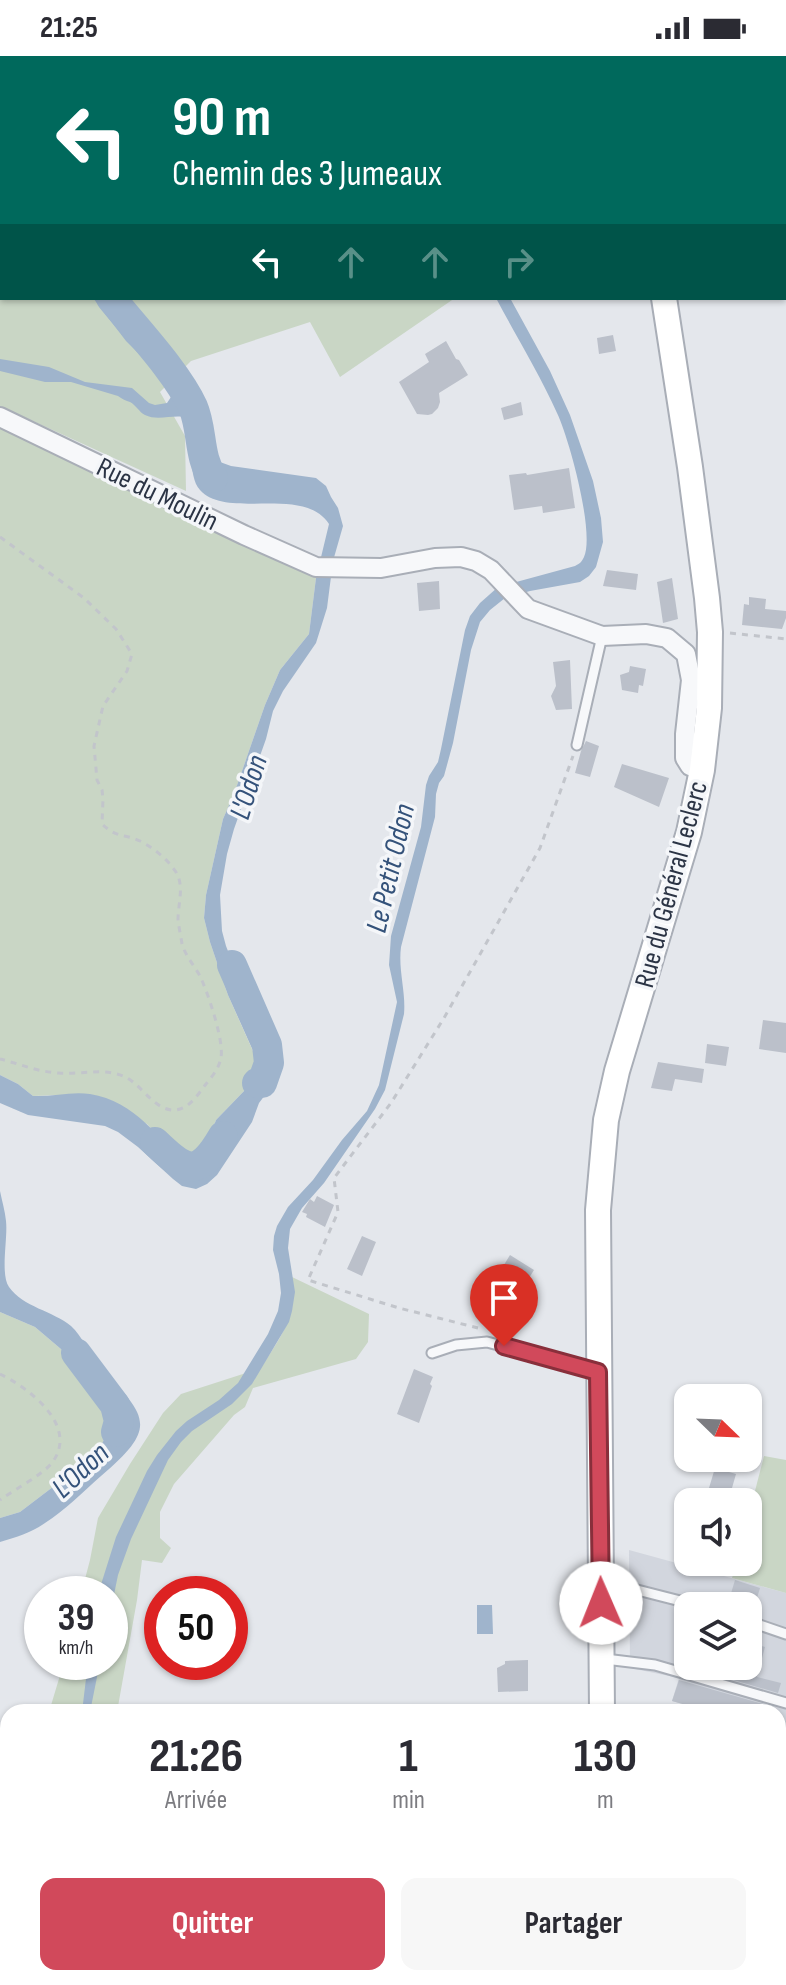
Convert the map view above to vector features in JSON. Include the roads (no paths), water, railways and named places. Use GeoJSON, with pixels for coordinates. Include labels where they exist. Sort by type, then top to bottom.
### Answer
{"type":"FeatureCollection","features":[{"type":"Feature","properties":{"kind":"main road","name":"Rue du Général Leclerc"},"geometry":{"type":"LineString","coordinates":[[602,1704],[598,1210],[606,1120],[706,771],[709,708],[710,632],[694,493],[664,300]]}},
{"type":"Feature","properties":{"kind":"street","name":"Rue du Moulin"},"geometry":{"type":"LineString","coordinates":[[0,417],[316,567],[381,568],[435,558],[461,557],[491,570],[528,609],[602,636]]}},
{"type":"Feature","properties":{"kind":"street"},"geometry":{"type":"LineString","coordinates":[[602,636],[646,634],[667,638],[686,654],[691,680],[685,758],[690,766],[706,771]]}},
{"type":"Feature","properties":{"kind":"lane"},"geometry":{"type":"LineString","coordinates":[[577,745],[602,636]]}},
{"type":"Feature","properties":{"kind":"lane"},"geometry":{"type":"LineString","coordinates":[[432,1353],[456,1345],[487,1342],[598,1372]]}},
{"type":"Feature","properties":{"kind":"lane"},"geometry":{"type":"LineString","coordinates":[[600,1580],[674,1599]]}},
{"type":"Feature","properties":{"kind":"lane"},"geometry":{"type":"LineString","coordinates":[[762,1626],[786,1634]]}},
{"type":"Feature","properties":{"kind":"lane"},"geometry":{"type":"LineString","coordinates":[[601,1659],[655,1665],[786,1703]]}},
{"type":"Feature","properties":{"kind":"water"},"geometry":{"type":"Polygon","coordinates":[[[95,300],[111,300],[177,384],[207,452],[231,466],[316,478],[326,486],[338,508],[343,526],[333,561],[327,608],[316,643],[273,711],[234,829],[220,895],[226,946],[271,1056],[268,1091],[259,1103],[252,1122],[217,1175],[196,1189],[182,1186],[138,1147],[105,1126],[28,1115],[0,1103],[0,1075],[33,1096],[83,1093],[106,1098],[146,1123],[189,1170],[201,1162],[216,1120],[246,1089],[257,1059],[228,995],[210,942],[204,918],[206,895],[223,819],[265,705],[280,670],[309,634],[316,578],[329,524],[317,513],[302,506],[228,502],[212,498],[200,490],[193,476],[184,417],[150,417],[118,396],[71,382],[45,382],[0,371],[0,359],[49,367],[85,382],[132,388],[155,405],[167,403],[171,397],[169,384],[126,341],[95,300]]]}},
{"type":"Feature","properties":{"kind":"water"},"geometry":{"type":"Polygon","coordinates":[[[497,300],[511,300],[570,415],[593,481],[601,518],[603,542],[596,567],[580,582],[505,598],[480,622],[401,947],[404,1014],[385,1090],[375,1109],[290,1229],[288,1248],[295,1292],[289,1322],[252,1384],[232,1404],[181,1442],[168,1460],[131,1539],[118,1576],[104,1576],[116,1537],[157,1455],[187,1421],[238,1383],[268,1334],[278,1311],[281,1293],[273,1250],[277,1226],[288,1207],[367,1111],[379,1085],[397,1002],[389,965],[391,936],[421,827],[426,785],[438,762],[470,616],[498,587],[575,566],[584,557],[586,528],[583,507],[574,463],[557,413],[497,300]]]}},
{"type":"Feature","properties":{"kind":"water"},"geometry":{"type":"Polygon","coordinates":[[[0,1191],[6,1221],[5,1265],[9,1287],[22,1299],[71,1326],[96,1361],[128,1397],[140,1421],[139,1432],[120,1459],[74,1501],[40,1526],[0,1542],[0,1518],[20,1512],[87,1461],[102,1444],[108,1430],[110,1411],[106,1392],[68,1355],[35,1327],[0,1312],[0,1191]]]}},
{"type":"Feature","properties":{"kind":"water"},"geometry":{"type":"Polygon","coordinates":[[[477,1605],[492,1605],[493,1634],[477,1634],[477,1605]]]}},
{"type":"Feature","properties":{"kind":"water"},"geometry":{"type":"Polygon","coordinates":[[[86,1680],[96,1680],[92,1704],[83,1704],[86,1680]]]}},
{"type":"Feature","properties":{"kind":"waterway","name":"L'Odon"},"geometry":{"type":"LineString","coordinates":[[113,300],[167,365],[186,394],[196,416],[205,461],[213,478]]}},
{"type":"Feature","properties":{"kind":"waterway","name":"L'Odon"},"geometry":{"type":"LineString","coordinates":[[232,965],[267,1045],[269,1063],[262,1083],[257,1083]]}},
{"type":"Feature","properties":{"kind":"waterway","name":"L'Odon"},"geometry":{"type":"LineString","coordinates":[[155,1142],[175,1160],[191,1166],[199,1165],[206,1159],[223,1136]]}},
{"type":"Feature","properties":{"kind":"waterway","name":"L'Odon"},"geometry":{"type":"LineString","coordinates":[[76,1353],[115,1405],[119,1421],[116,1432]]}},
{"type":"Feature","properties":{"kind":"water label","name":"Le Petit Odon"},"geometry":{"type":"Point","coordinates":[390,868]}}]}
